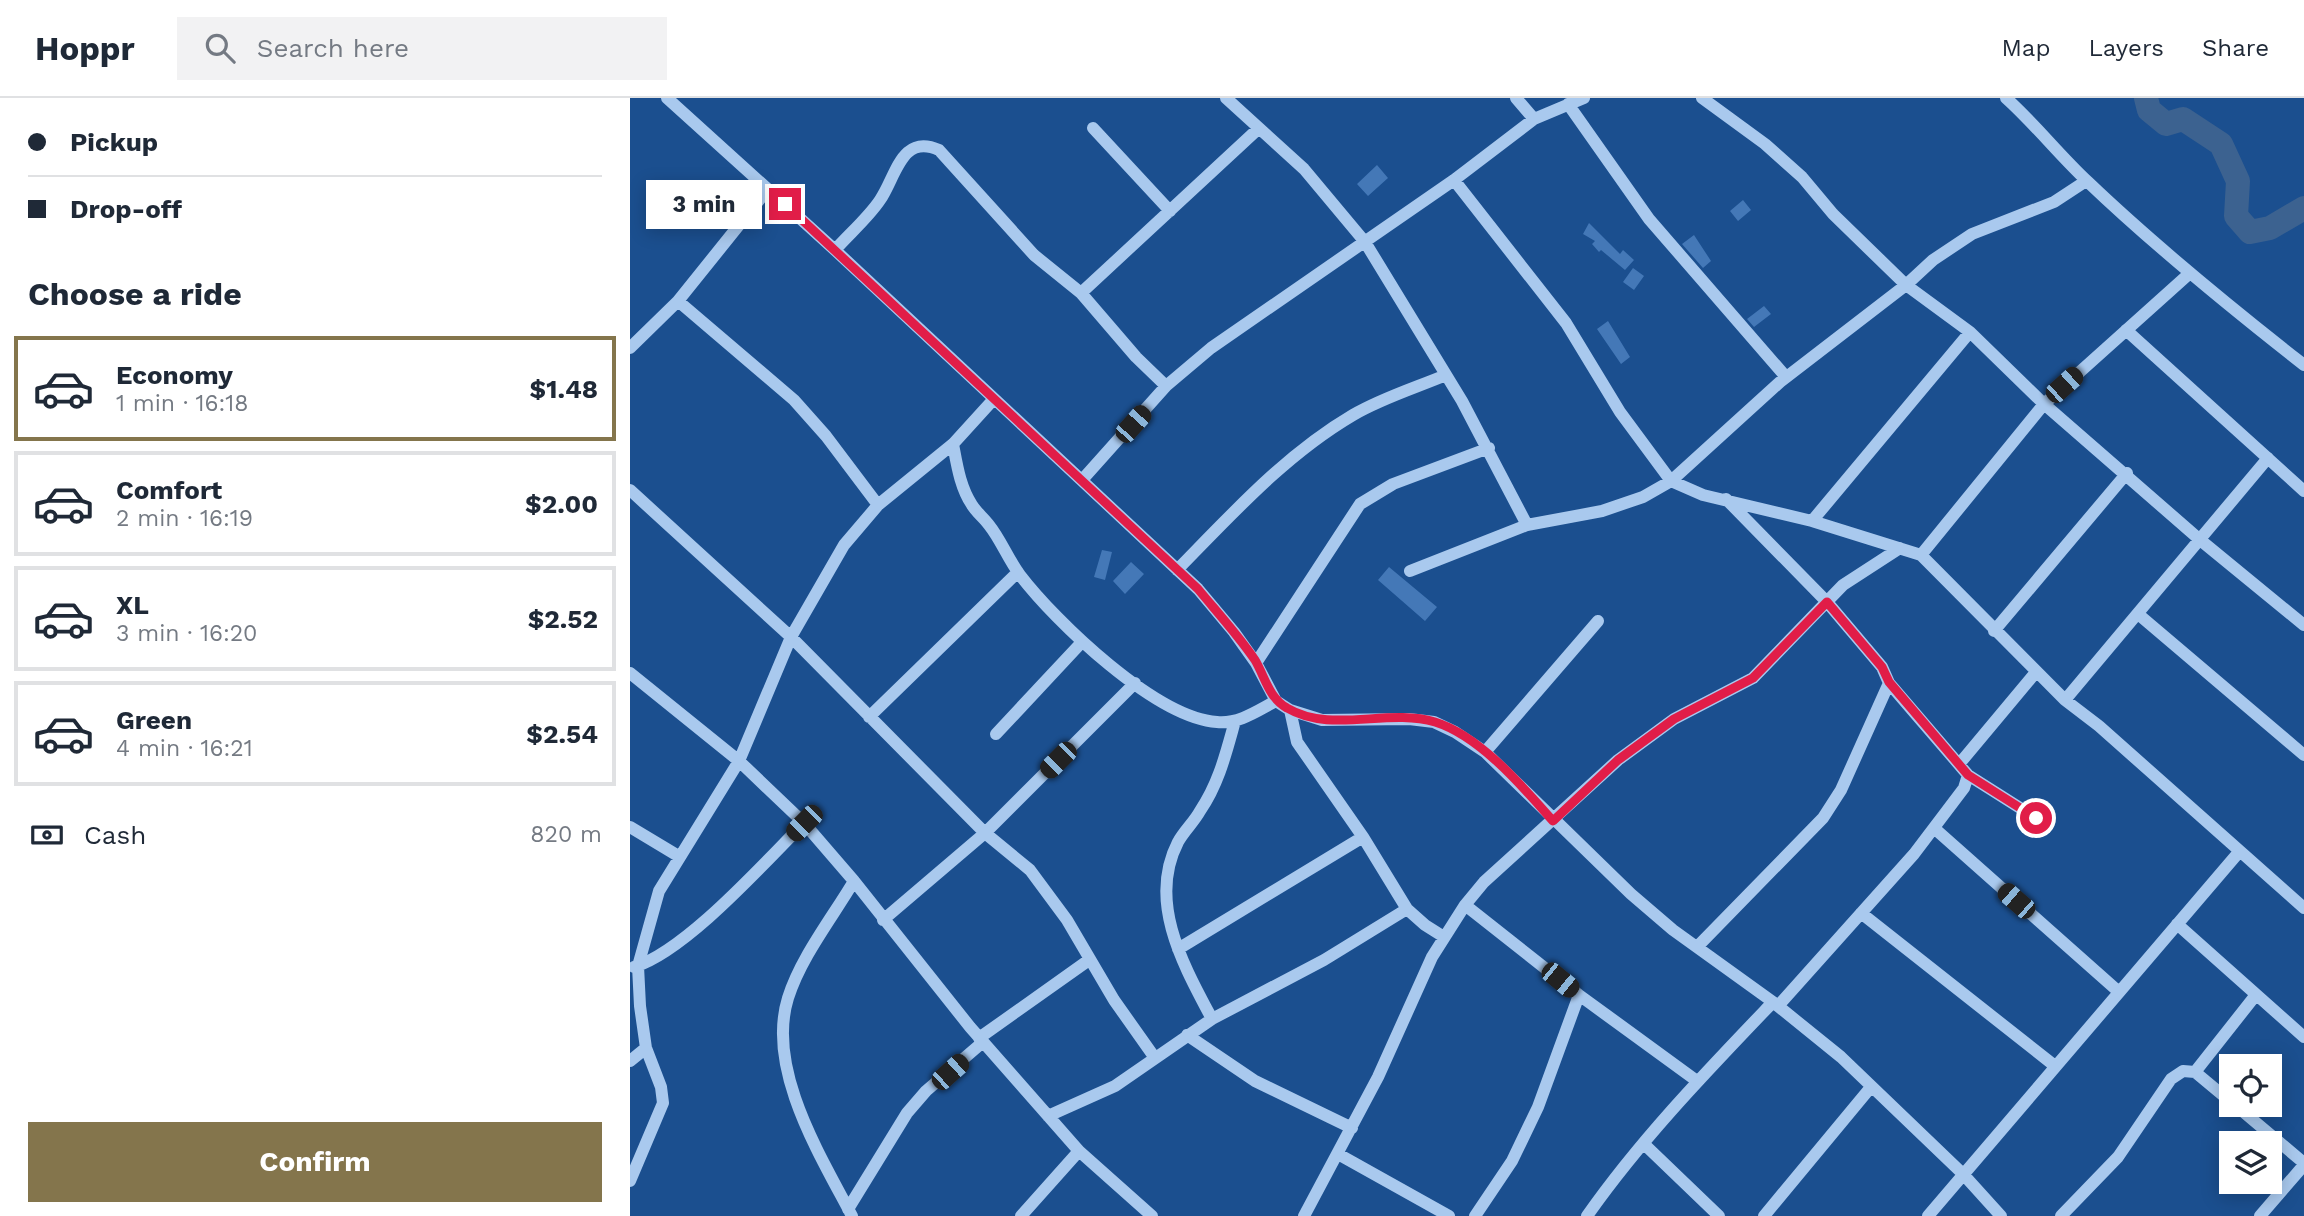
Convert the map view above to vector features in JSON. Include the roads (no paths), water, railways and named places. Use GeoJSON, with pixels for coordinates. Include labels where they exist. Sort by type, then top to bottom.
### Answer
{"type":"FeatureCollection","features":[{"type":"Feature","properties":{"kind":"street"},"geometry":{"type":"LineString","coordinates":[[667,98],[835,250],[1177,570],[1225,621],[1256,663],[1276,701],[1290,710],[1322,719],[1409,719],[1434,722],[1485,752],[1631,894],[1841,1057],[1963,1174],[2001,1216]]}},
{"type":"Feature","properties":{"kind":"street"},"geometry":{"type":"LineString","coordinates":[[1226,98],[1304,169],[1366,242],[1489,448],[1527,525]]}},
{"type":"Feature","properties":{"kind":"street"},"geometry":{"type":"LineString","coordinates":[[1516,98],[1534,119]]}},
{"type":"Feature","properties":{"kind":"street"},"geometry":{"type":"LineString","coordinates":[[1082,480],[1166,386],[1211,348],[1454,180],[1534,119],[1584,98]]}},
{"type":"Feature","properties":{"kind":"street"},"geometry":{"type":"LineString","coordinates":[[1702,98],[1765,144],[1802,177],[1833,214],[1906,285],[1970,332],[2044,404],[2199,539],[2304,625]]}},
{"type":"Feature","properties":{"kind":"street"},"geometry":{"type":"LineString","coordinates":[[2006,98],[2028,117],[2086,181],[2190,273],[2304,365]]}},
{"type":"Feature","properties":{"kind":"street"},"geometry":{"type":"LineString","coordinates":[[1568,104],[1649,219],[1786,377]]}},
{"type":"Feature","properties":{"kind":"street"},"geometry":{"type":"LineString","coordinates":[[1093,128],[1170,211]]}},
{"type":"Feature","properties":{"kind":"street"},"geometry":{"type":"LineString","coordinates":[[1081,293],[1258,129]]}},
{"type":"Feature","properties":{"kind":"street"},"geometry":{"type":"LineString","coordinates":[[835,250],[881,199],[902,158],[915,148],[927,145],[939,150],[1034,255],[1081,293],[1136,357],[1166,386]]}},
{"type":"Feature","properties":{"kind":"street"},"geometry":{"type":"LineString","coordinates":[[1454,180],[1566,323],[1620,412],[1671,481],[1703,495],[1812,521],[1921,555],[2065,700],[2099,726],[2304,908]]}},
{"type":"Feature","properties":{"kind":"street"},"geometry":{"type":"LineString","coordinates":[[1410,571],[1527,525],[1602,511],[1643,497],[1671,481],[1786,377],[1906,285],[1933,260],[1972,234],[2054,202],[2086,181]]}},
{"type":"Feature","properties":{"kind":"street"},"geometry":{"type":"LineString","coordinates":[[630,348],[678,301],[768,189]]}},
{"type":"Feature","properties":{"kind":"street"},"geometry":{"type":"LineString","coordinates":[[1921,555],[2044,404],[2190,273]]}},
{"type":"Feature","properties":{"kind":"street"},"geometry":{"type":"LineString","coordinates":[[678,301],[794,400],[827,436],[878,505]]}},
{"type":"Feature","properties":{"kind":"street"},"geometry":{"type":"LineString","coordinates":[[2126,330],[2304,491]]}},
{"type":"Feature","properties":{"kind":"street"},"geometry":{"type":"LineString","coordinates":[[1812,521],[1970,332]]}},
{"type":"Feature","properties":{"kind":"street"},"geometry":{"type":"LineString","coordinates":[[1177,570],[1257,488],[1321,436],[1355,414],[1446,375]]}},
{"type":"Feature","properties":{"kind":"street"},"geometry":{"type":"LineString","coordinates":[[630,1181],[663,1103],[661,1087],[646,1048],[634,967],[659,891],[739,761],[791,637],[844,545],[878,505],[953,444],[993,400]]}},
{"type":"Feature","properties":{"kind":"street"},"geometry":{"type":"LineString","coordinates":[[953,444],[961,482],[972,506],[989,525],[1018,572],[1040,600],[1082,642],[1175,710],[1215,722],[1235,721],[1276,701]]}},
{"type":"Feature","properties":{"kind":"street"},"geometry":{"type":"LineString","coordinates":[[1256,663],[1360,504],[1393,484],[1489,448]]}},
{"type":"Feature","properties":{"kind":"street"},"geometry":{"type":"LineString","coordinates":[[2065,700],[2267,458]]}},
{"type":"Feature","properties":{"kind":"street"},"geometry":{"type":"LineString","coordinates":[[1994,631],[2127,474]]}},
{"type":"Feature","properties":{"kind":"street"},"geometry":{"type":"LineString","coordinates":[[630,491],[791,637],[985,833],[1030,870],[1067,920],[1089,960],[1155,1058]]}},
{"type":"Feature","properties":{"kind":"street"},"geometry":{"type":"LineString","coordinates":[[1726,499],[1827,602],[1882,667],[1889,682],[1968,775],[2036,818]]}},
{"type":"Feature","properties":{"kind":"street"},"geometry":{"type":"LineString","coordinates":[[1304,1216],[1378,1077],[1432,957],[1465,905],[1484,882],[1618,760],[1674,719],[1753,678],[1843,585],[1900,548]]}},
{"type":"Feature","properties":{"kind":"street"},"geometry":{"type":"LineString","coordinates":[[869,717],[1018,572]]}},
{"type":"Feature","properties":{"kind":"street"},"geometry":{"type":"LineString","coordinates":[[2138,614],[2304,755]]}},
{"type":"Feature","properties":{"kind":"street"},"geometry":{"type":"LineString","coordinates":[[1485,752],[1598,621]]}},
{"type":"Feature","properties":{"kind":"street"},"geometry":{"type":"LineString","coordinates":[[996,734],[1082,642]]}},
{"type":"Feature","properties":{"kind":"street"},"geometry":{"type":"LineString","coordinates":[[1960,763],[2036,672]]}},
{"type":"Feature","properties":{"kind":"street"},"geometry":{"type":"LineString","coordinates":[[630,673],[739,761],[804,823],[981,1040],[1048,1116],[1079,1151],[1152,1216]]}},
{"type":"Feature","properties":{"kind":"street"},"geometry":{"type":"LineString","coordinates":[[1697,947],[1823,818],[1841,790],[1889,682]]}},
{"type":"Feature","properties":{"kind":"street"},"geometry":{"type":"LineString","coordinates":[[883,920],[985,833],[1135,683]]}},
{"type":"Feature","properties":{"kind":"street"},"geometry":{"type":"LineString","coordinates":[[1290,710],[1297,742],[1363,837],[1407,909],[1425,925],[1444,936]]}},
{"type":"Feature","properties":{"kind":"street"},"geometry":{"type":"LineString","coordinates":[[1212,1019],[1178,949],[1165,894],[1169,865],[1178,841],[1201,811],[1220,776],[1235,721]]}},
{"type":"Feature","properties":{"kind":"street"},"geometry":{"type":"LineString","coordinates":[[1587,1216],[1612,1179],[1697,1081],[1861,913],[1934,828],[1964,788],[1968,775]]}},
{"type":"Feature","properties":{"kind":"street"},"geometry":{"type":"LineString","coordinates":[[634,967],[666,950],[732,895],[804,823]]}},
{"type":"Feature","properties":{"kind":"street"},"geometry":{"type":"LineString","coordinates":[[630,827],[680,857]]}},
{"type":"Feature","properties":{"kind":"street"},"geometry":{"type":"LineString","coordinates":[[1934,828],[2119,992]]}},
{"type":"Feature","properties":{"kind":"street"},"geometry":{"type":"LineString","coordinates":[[1178,949],[1363,837]]}},
{"type":"Feature","properties":{"kind":"street"},"geometry":{"type":"LineString","coordinates":[[1928,1216],[2239,852]]}},
{"type":"Feature","properties":{"kind":"street"},"geometry":{"type":"LineString","coordinates":[[850,1213],[800,1111],[783,1038],[788,999],[806,960],[854,881]]}},
{"type":"Feature","properties":{"kind":"street"},"geometry":{"type":"LineString","coordinates":[[1465,905],[1579,995],[1697,1081]]}},
{"type":"Feature","properties":{"kind":"street"},"geometry":{"type":"LineString","coordinates":[[1048,1116],[1115,1086],[1212,1019],[1324,960],[1407,909]]}},
{"type":"Feature","properties":{"kind":"street"},"geometry":{"type":"LineString","coordinates":[[1861,913],[2055,1066]]}},
{"type":"Feature","properties":{"kind":"street"},"geometry":{"type":"LineString","coordinates":[[2177,924],[2304,1037]]}},
{"type":"Feature","properties":{"kind":"street"},"geometry":{"type":"LineString","coordinates":[[850,1213],[907,1113],[926,1091],[981,1040],[1089,960]]}},
{"type":"Feature","properties":{"kind":"street"},"geometry":{"type":"LineString","coordinates":[[1475,1216],[1512,1161],[1538,1107],[1579,995]]}},
{"type":"Feature","properties":{"kind":"street"},"geometry":{"type":"LineString","coordinates":[[2195,1072],[2255,996]]}},
{"type":"Feature","properties":{"kind":"street"},"geometry":{"type":"LineString","coordinates":[[1187,1035],[1255,1081],[1352,1128]]}},
{"type":"Feature","properties":{"kind":"street"},"geometry":{"type":"LineString","coordinates":[[630,1061],[646,1048]]}},
{"type":"Feature","properties":{"kind":"street"},"geometry":{"type":"LineString","coordinates":[[2061,1216],[2118,1157],[2171,1079],[2183,1071],[2195,1072],[2219,1092]]}},
{"type":"Feature","properties":{"kind":"street"},"geometry":{"type":"LineString","coordinates":[[1764,1216],[1871,1087]]}},
{"type":"Feature","properties":{"kind":"street"},"geometry":{"type":"LineString","coordinates":[[2249,1117],[2304,1164],[2260,1216]]}},
{"type":"Feature","properties":{"kind":"street"},"geometry":{"type":"LineString","coordinates":[[1644,1144],[1719,1216]]}},
{"type":"Feature","properties":{"kind":"street"},"geometry":{"type":"LineString","coordinates":[[1021,1216],[1079,1151]]}},
{"type":"Feature","properties":{"kind":"street"},"geometry":{"type":"LineString","coordinates":[[1338,1154],[1449,1216]]}},
{"type":"Feature","properties":{"kind":"waterway"},"geometry":{"type":"LineString","coordinates":[[2146,98],[2149,110],[2166,124],[2183,119],[2221,144],[2238,181],[2236,216],[2250,232],[2270,228],[2304,208]]}}]}
